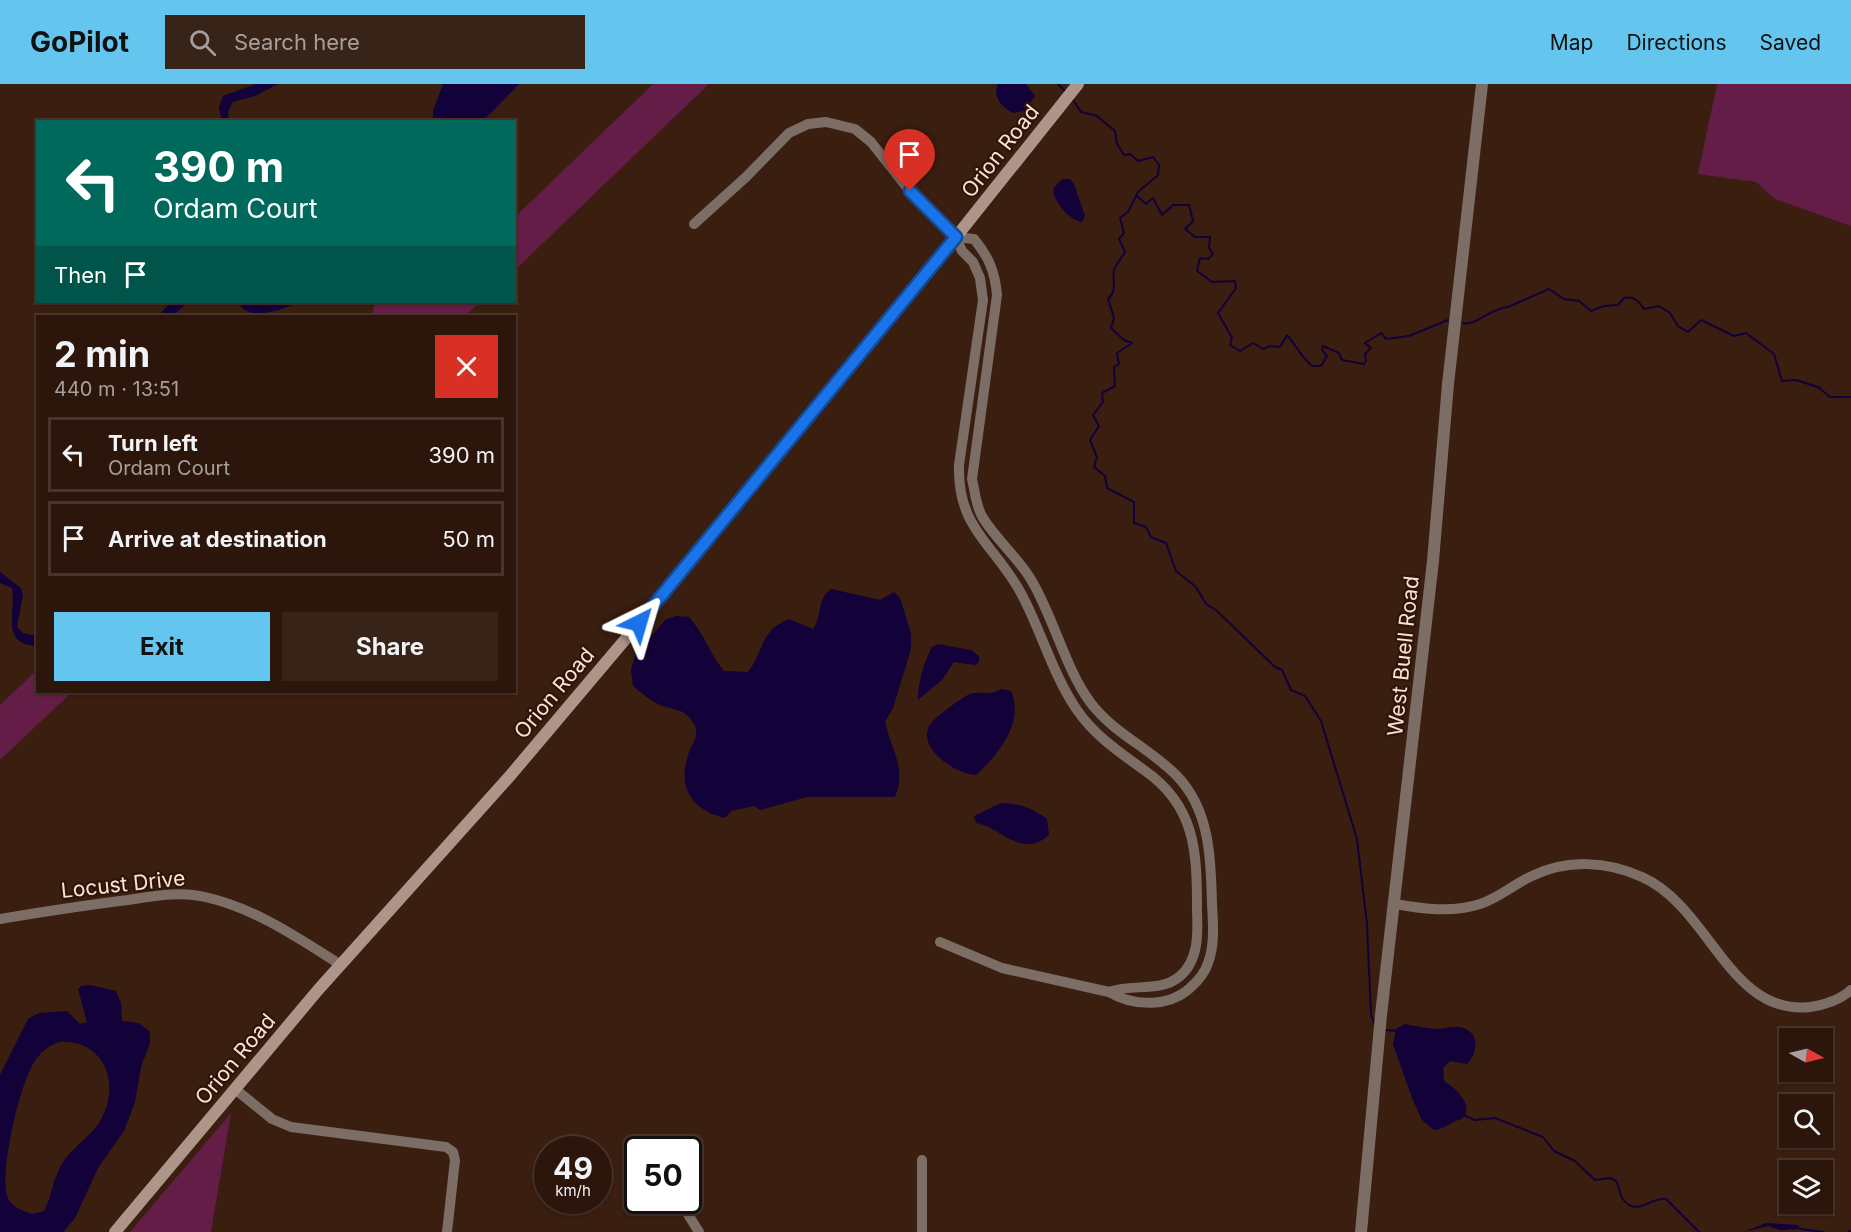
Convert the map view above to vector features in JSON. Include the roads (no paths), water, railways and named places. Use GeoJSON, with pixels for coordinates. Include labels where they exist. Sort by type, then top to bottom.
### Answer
{"type":"FeatureCollection","features":[{"type":"Feature","properties":{"kind":"main road","name":"Orion Road"},"geometry":{"type":"LineString","coordinates":[[115,1232],[340,965],[528,754],[956,237],[1078,84]]}},
{"type":"Feature","properties":{"kind":"street","name":"West Buell Road"},"geometry":{"type":"LineString","coordinates":[[1361,1232],[1482,84]]}},
{"type":"Feature","properties":{"kind":"street"},"geometry":{"type":"LineString","coordinates":[[694,224],[747,177],[789,133],[808,124],[826,122],[855,129],[871,142],[920,204],[956,237],[962,251],[978,273],[982,300],[959,470],[959,486],[966,514],[978,536],[1011,576],[1035,621],[1063,687],[1077,710],[1094,731],[1165,786],[1175,798],[1189,826],[1195,848],[1198,930],[1195,951],[1189,966],[1180,976],[1162,985],[1122,987],[1109,992]]}},
{"type":"Feature","properties":{"kind":"street"},"geometry":{"type":"LineString","coordinates":[[940,942],[1002,968],[1109,992],[1122,1000],[1161,1002],[1174,999],[1195,984],[1209,962],[1212,948],[1211,871],[1203,821],[1187,788],[1176,775],[1104,718],[1076,677],[1022,565],[983,518],[975,494],[973,472],[997,295],[995,272],[974,239],[956,237]]}},
{"type":"Feature","properties":{"kind":"street"},"geometry":{"type":"LineString","coordinates":[[978,273],[992,265]]}},
{"type":"Feature","properties":{"kind":"street"},"geometry":{"type":"LineString","coordinates":[[979,324],[993,327]]}},
{"type":"Feature","properties":{"kind":"street"},"geometry":{"type":"LineString","coordinates":[[959,470],[973,472]]}},
{"type":"Feature","properties":{"kind":"street"},"geometry":{"type":"LineString","coordinates":[[1035,621],[1048,615]]}},
{"type":"Feature","properties":{"kind":"street"},"geometry":{"type":"LineString","coordinates":[[1094,731],[1104,718]]}},
{"type":"Feature","properties":{"kind":"street"},"geometry":{"type":"LineString","coordinates":[[1395,904],[1421,909],[1460,909],[1480,904],[1549,869],[1592,864],[1610,866],[1643,877],[1676,899],[1741,980],[1758,996],[1778,1006],[1795,1008],[1829,1002],[1851,990]]}},
{"type":"Feature","properties":{"kind":"street"},"geometry":{"type":"LineString","coordinates":[[1197,872],[1211,871]]}},
{"type":"Feature","properties":{"kind":"street","name":"Locust Drive"},"geometry":{"type":"LineString","coordinates":[[0,919],[96,904],[183,894],[206,897],[241,909],[287,930],[340,965]]}},
{"type":"Feature","properties":{"kind":"street"},"geometry":{"type":"LineString","coordinates":[[235,1089],[272,1119],[291,1127],[446,1147],[453,1152],[455,1160],[447,1232]]}},
{"type":"Feature","properties":{"kind":"street"},"geometry":{"type":"LineString","coordinates":[[922,1160],[922,1232]]}},
{"type":"Feature","properties":{"kind":"street"},"geometry":{"type":"LineString","coordinates":[[688,1214],[699,1232]]}},
{"type":"Feature","properties":{"kind":"waterway"},"geometry":{"type":"LineString","coordinates":[[1058,84],[1065,91]]}},
{"type":"Feature","properties":{"kind":"waterway"},"geometry":{"type":"LineString","coordinates":[[1071,97],[1081,112],[1097,116],[1115,131],[1117,144],[1124,155],[1130,154],[1138,161],[1153,157],[1159,165],[1158,175],[1138,192],[1128,212],[1120,218],[1124,233],[1119,239],[1125,252],[1114,269],[1114,288],[1108,299],[1114,318],[1111,328],[1124,340],[1132,343],[1117,353],[1119,364],[1114,367],[1115,386],[1102,393],[1103,402],[1093,415],[1099,426],[1090,440],[1097,457],[1094,467],[1105,476],[1107,488],[1134,502],[1134,523],[1146,527],[1151,537],[1166,543],[1176,571],[1196,587],[1206,604],[1216,610],[1275,667],[1282,670],[1291,690],[1305,696],[1321,721],[1357,839],[1367,924],[1371,1014],[1375,1026]]}},
{"type":"Feature","properties":{"kind":"waterway"},"geometry":{"type":"LineString","coordinates":[[1137,196],[1146,204],[1153,198],[1162,215],[1173,205],[1189,205],[1193,221],[1185,229],[1195,237],[1210,237],[1209,248],[1213,254],[1208,259],[1200,258],[1197,271],[1212,282],[1235,281],[1236,288],[1218,313],[1232,338],[1230,345],[1240,351],[1253,343],[1263,349],[1270,346],[1280,347],[1287,335],[1312,366],[1321,366],[1327,356],[1322,350],[1323,346],[1339,353],[1342,360],[1364,364],[1365,354],[1371,348],[1365,343],[1381,333],[1386,339],[1409,336],[1448,320]]}},
{"type":"Feature","properties":{"kind":"waterway"},"geometry":{"type":"LineString","coordinates":[[1463,323],[1473,322],[1496,310],[1549,289],[1564,299],[1579,301],[1591,311],[1604,306],[1618,305],[1624,298],[1634,298],[1644,309],[1659,306],[1670,313],[1678,326],[1688,332],[1701,320],[1734,336],[1746,333],[1774,354],[1782,381],[1796,380],[1818,387],[1830,397],[1851,397]]}},
{"type":"Feature","properties":{"kind":"waterway"},"geometry":{"type":"LineString","coordinates":[[1387,1030],[1398,1031]]}},
{"type":"Feature","properties":{"kind":"waterway"},"geometry":{"type":"LineString","coordinates":[[1463,1115],[1475,1120],[1495,1118],[1543,1137],[1554,1151],[1575,1161],[1595,1180],[1610,1178],[1616,1181],[1622,1197],[1628,1204],[1639,1207],[1655,1200],[1666,1199],[1699,1232]]}},
{"type":"Feature","properties":{"kind":"waterway"},"geometry":{"type":"LineString","coordinates":[[1800,1229],[1824,1232]]}}]}
